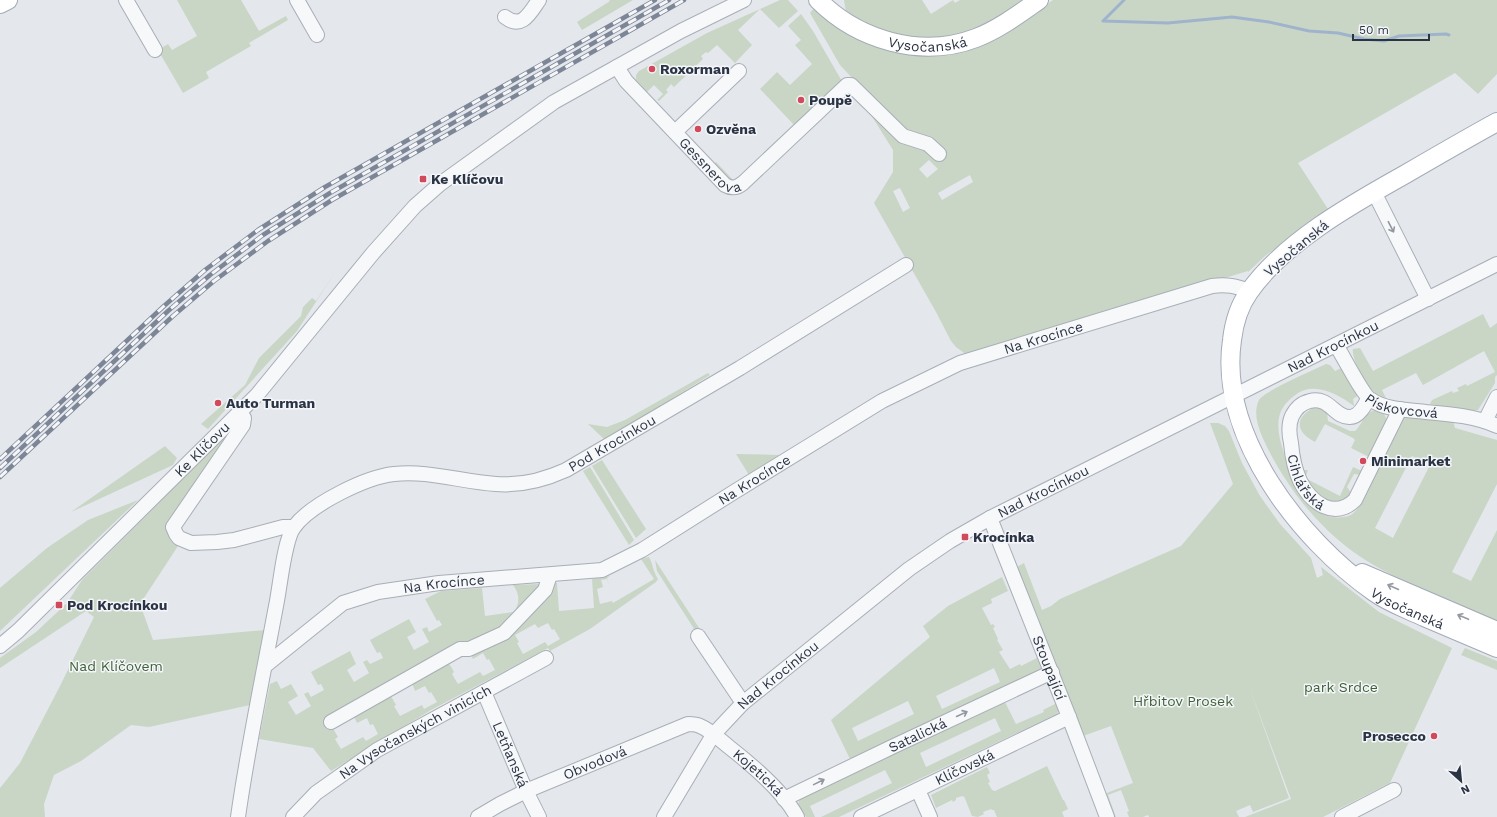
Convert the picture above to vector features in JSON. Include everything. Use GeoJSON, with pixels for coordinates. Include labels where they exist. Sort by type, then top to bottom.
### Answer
{"type":"FeatureCollection","features":[{"type":"Feature","properties":{"kind":"main road"},"geometry":{"type":"LineString","coordinates":[[0,4],[8,0]]}},
{"type":"Feature","properties":{"kind":"main road","name":"Vysočanská"},"geometry":{"type":"LineString","coordinates":[[818,0],[830,12],[843,21],[875,38],[899,44],[942,46],[976,38],[1009,21],[1039,0]]}},
{"type":"Feature","properties":{"kind":"main road","name":"Vysočanská"},"geometry":{"type":"LineString","coordinates":[[1497,122],[1334,216],[1285,254],[1267,271],[1249,292],[1241,306],[1232,336],[1230,352],[1230,366],[1234,396],[1242,426],[1266,476],[1291,514],[1305,530],[1328,553],[1361,582],[1386,600],[1497,648]]}},
{"type":"Feature","properties":{"kind":"main road","name":"Vysočanská"},"geometry":{"type":"LineString","coordinates":[[1328,553],[1367,576],[1497,632]]}},
{"type":"Feature","properties":{"kind":"street"},"geometry":{"type":"LineString","coordinates":[[126,0],[156,50]]}},
{"type":"Feature","properties":{"kind":"street"},"geometry":{"type":"LineString","coordinates":[[297,0],[317,35]]}},
{"type":"Feature","properties":{"kind":"street"},"geometry":{"type":"LineString","coordinates":[[505,17],[514,21],[520,21],[526,18],[539,0]]}},
{"type":"Feature","properties":{"kind":"street","name":"Ke Klíčovu"},"geometry":{"type":"LineString","coordinates":[[0,646],[18,631],[273,378],[355,274],[415,206],[440,184],[554,102],[681,31],[744,0]]}},
{"type":"Feature","properties":{"kind":"street","name":"Gessnerova"},"geometry":{"type":"LineString","coordinates":[[617,67],[626,81],[725,185],[730,187],[734,188],[743,183],[847,85],[851,85],[903,136],[928,144],[939,154]]}},
{"type":"Feature","properties":{"kind":"street"},"geometry":{"type":"LineString","coordinates":[[675,132],[739,71]]}},
{"type":"Feature","properties":{"kind":"street"},"geometry":{"type":"LineString","coordinates":[[1374,192],[1428,299]]}},
{"type":"Feature","properties":{"kind":"street","name":"Nad Krocínkou"},"geometry":{"type":"LineString","coordinates":[[664,817],[713,735],[743,703],[909,569],[950,541],[990,518],[1497,264]]}},
{"type":"Feature","properties":{"kind":"street","name":"Pod Krocínkou"},"geometry":{"type":"LineString","coordinates":[[238,817],[247,760],[266,665],[287,546],[294,527],[306,515],[323,502],[363,482],[394,474],[421,474],[497,485],[523,484],[546,479],[566,470],[740,368],[906,265]]}},
{"type":"Feature","properties":{"kind":"street","name":"Na Krocínce"},"geometry":{"type":"LineString","coordinates":[[266,665],[343,603],[378,592],[439,583],[602,570],[642,550],[882,402],[960,363],[1212,286],[1224,284],[1232,285],[1249,292]]}},
{"type":"Feature","properties":{"kind":"street","name":"Pískovcová"},"geometry":{"type":"LineString","coordinates":[[1336,345],[1368,399],[1382,405],[1400,409],[1443,414],[1491,423]]}},
{"type":"Feature","properties":{"kind":"street"},"geometry":{"type":"LineString","coordinates":[[1491,423],[1497,398]]}},
{"type":"Feature","properties":{"kind":"street","name":"Cihlářská"},"geometry":{"type":"LineString","coordinates":[[1368,399],[1356,416],[1350,418],[1342,415],[1324,402],[1314,400],[1304,402],[1297,408],[1291,417],[1289,428],[1291,449],[1300,480],[1305,490],[1314,499],[1324,507],[1331,510],[1340,510],[1348,507],[1355,500],[1400,409]]}},
{"type":"Feature","properties":{"kind":"street"},"geometry":{"type":"LineString","coordinates":[[239,413],[244,418],[243,425],[173,526],[176,534],[179,538],[191,543],[217,542],[234,540],[284,527],[294,527]]}},
{"type":"Feature","properties":{"kind":"street","name":"Stoupající"},"geometry":{"type":"LineString","coordinates":[[990,518],[1052,672],[1107,817]]}},
{"type":"Feature","properties":{"kind":"street"},"geometry":{"type":"LineString","coordinates":[[331,722],[460,649],[469,649],[504,633],[545,590],[550,575]]}},
{"type":"Feature","properties":{"kind":"street"},"geometry":{"type":"LineString","coordinates":[[698,636],[743,703]]}},
{"type":"Feature","properties":{"kind":"street","name":"Na Vysočanských vinicích"},"geometry":{"type":"LineString","coordinates":[[293,817],[316,793],[350,768],[398,738],[546,658]]}},
{"type":"Feature","properties":{"kind":"street","name":"Satalická"},"geometry":{"type":"LineString","coordinates":[[784,799],[1052,672]]}},
{"type":"Feature","properties":{"kind":"street","name":"Letňanská"},"geometry":{"type":"LineString","coordinates":[[484,692],[526,791],[539,817]]}},
{"type":"Feature","properties":{"kind":"street","name":"Klíčovská"},"geometry":{"type":"LineString","coordinates":[[860,817],[1069,717]]}},
{"type":"Feature","properties":{"kind":"street","name":"Obvodová"},"geometry":{"type":"LineString","coordinates":[[478,817],[526,791],[688,724],[701,726],[713,735]]}},
{"type":"Feature","properties":{"kind":"street","name":"Kojetická"},"geometry":{"type":"LineString","coordinates":[[713,735],[757,769],[784,799],[797,817]]}},
{"type":"Feature","properties":{"kind":"street"},"geometry":{"type":"LineString","coordinates":[[918,790],[930,817]]}},
{"type":"Feature","properties":{"kind":"street"},"geometry":{"type":"LineString","coordinates":[[1342,817],[1394,790]]}},
{"type":"Feature","properties":{"kind":"green space"},"geometry":{"type":"Polygon","coordinates":[[[177,0],[241,0],[259,31],[286,16],[288,20],[249,43],[251,46],[206,72],[209,78],[183,93],[158,50],[168,44],[172,50],[197,36],[177,0]]]}},
{"type":"Feature","properties":{"kind":"green space"},"geometry":{"type":"Polygon","coordinates":[[[609,0],[633,0],[582,30],[577,22],[610,1],[609,0]]]}},
{"type":"Feature","properties":{"kind":"green space"},"geometry":{"type":"Polygon","coordinates":[[[780,0],[788,0],[798,11],[779,28],[760,9],[780,0]]]}},
{"type":"Feature","properties":{"kind":"green space"},"geometry":{"type":"Polygon","coordinates":[[[844,0],[922,0],[931,14],[953,0],[955,3],[960,0],[1022,0],[993,19],[966,32],[951,36],[919,37],[877,31],[846,12],[844,0]]]}},
{"type":"Feature","properties":{"kind":"green space"},"geometry":{"type":"Polygon","coordinates":[[[1053,0],[1497,0],[1497,74],[1478,94],[1455,73],[1298,163],[1328,209],[1265,256],[1248,272],[1063,327],[995,349],[994,345],[981,349],[982,352],[968,356],[951,341],[874,203],[893,172],[893,150],[866,107],[855,81],[840,65],[810,13],[814,8],[844,31],[864,41],[984,43],[1011,29],[1053,0]],[[929,160],[919,169],[927,178],[938,169],[929,160]],[[970,175],[938,193],[942,200],[973,182],[970,175]],[[900,188],[893,191],[903,212],[910,208],[900,188]]]}},
{"type":"Feature","properties":{"kind":"green space"},"geometry":{"type":"Polygon","coordinates":[[[760,9],[738,30],[752,45],[735,63],[717,45],[708,53],[706,52],[701,56],[703,59],[674,87],[671,84],[666,90],[668,92],[659,101],[657,100],[663,94],[654,85],[647,92],[636,80],[636,75],[639,71],[707,33],[760,9]]]}},
{"type":"Feature","properties":{"kind":"green space"},"geometry":{"type":"Polygon","coordinates":[[[801,14],[813,31],[843,83],[734,184],[713,165],[716,162],[735,182],[794,125],[760,89],[777,72],[790,85],[812,64],[795,45],[801,40],[788,26],[801,14]]]}},
{"type":"Feature","properties":{"kind":"green space"},"geometry":{"type":"Polygon","coordinates":[[[336,271],[297,331],[208,429],[201,424],[245,385],[259,358],[301,316],[303,307],[312,298],[316,301],[336,271]]]}},
{"type":"Feature","properties":{"kind":"green space"},"geometry":{"type":"Polygon","coordinates":[[[1483,314],[1490,328],[1497,323],[1497,375],[1495,377],[1495,383],[1478,410],[1473,411],[1430,404],[1432,400],[1452,391],[1453,393],[1459,391],[1457,388],[1466,384],[1467,386],[1495,372],[1484,351],[1423,385],[1416,373],[1382,390],[1386,398],[1377,394],[1369,387],[1356,364],[1353,349],[1360,348],[1373,371],[1483,314]]]}},
{"type":"Feature","properties":{"kind":"green space"},"geometry":{"type":"Polygon","coordinates":[[[1326,364],[1330,365],[1335,371],[1343,367],[1360,394],[1353,399],[1354,406],[1327,391],[1312,389],[1305,390],[1293,397],[1286,403],[1279,416],[1280,441],[1293,481],[1298,491],[1308,503],[1320,513],[1327,516],[1343,517],[1352,514],[1360,506],[1400,422],[1405,417],[1453,421],[1455,428],[1497,440],[1497,484],[1452,572],[1471,581],[1497,530],[1497,620],[1405,581],[1367,561],[1337,539],[1311,513],[1288,483],[1269,451],[1258,426],[1256,413],[1257,406],[1259,400],[1270,391],[1326,364]],[[1412,456],[1375,528],[1393,538],[1430,465],[1412,456]]]}},
{"type":"Feature","properties":{"kind":"green space"},"geometry":{"type":"Polygon","coordinates":[[[708,373],[710,375],[605,440],[588,424],[607,427],[625,420],[708,373]]]}},
{"type":"Feature","properties":{"kind":"green space"},"geometry":{"type":"Polygon","coordinates":[[[1313,408],[1321,408],[1327,413],[1328,421],[1350,431],[1355,431],[1369,413],[1376,410],[1383,413],[1386,417],[1387,423],[1369,457],[1351,448],[1355,440],[1353,438],[1325,424],[1315,442],[1304,434],[1301,430],[1300,421],[1307,412],[1313,408]]]}},
{"type":"Feature","properties":{"kind":"green space"},"geometry":{"type":"Polygon","coordinates":[[[1210,423],[1218,423],[1225,426],[1229,431],[1242,463],[1260,496],[1280,524],[1311,558],[1317,578],[1323,575],[1321,567],[1379,612],[1452,648],[1390,783],[1323,817],[1245,817],[1291,799],[1249,686],[1289,798],[1253,812],[1250,805],[1236,811],[1239,817],[1149,817],[1148,815],[1143,817],[1129,817],[1127,812],[1129,811],[1121,790],[1108,795],[1116,817],[1112,817],[1104,794],[1133,783],[1111,726],[1083,736],[1017,567],[1024,563],[1042,610],[1051,606],[1060,599],[1181,546],[1233,484],[1210,423]]]}},
{"type":"Feature","properties":{"kind":"green space","name":"Nad Klíčovem"},"geometry":{"type":"Polygon","coordinates":[[[231,430],[168,525],[178,546],[140,604],[153,640],[265,630],[250,705],[149,727],[131,725],[81,761],[54,775],[44,804],[45,817],[0,817],[0,788],[20,763],[94,617],[86,611],[0,668],[0,658],[36,632],[67,603],[82,580],[231,430]]]}},
{"type":"Feature","properties":{"kind":"green space"},"geometry":{"type":"Polygon","coordinates":[[[165,446],[177,458],[173,465],[71,512],[165,446]]]}},
{"type":"Feature","properties":{"kind":"green space"},"geometry":{"type":"Polygon","coordinates":[[[736,454],[781,455],[749,475],[736,454]]]}},
{"type":"Feature","properties":{"kind":"green space"},"geometry":{"type":"Polygon","coordinates":[[[602,460],[646,529],[636,538],[592,466],[602,460]]]}},
{"type":"Feature","properties":{"kind":"green space"},"geometry":{"type":"Polygon","coordinates":[[[1365,464],[1367,465],[1362,475],[1354,474],[1347,487],[1352,494],[1351,497],[1345,502],[1334,504],[1322,498],[1313,490],[1306,478],[1340,496],[1353,467],[1362,471],[1365,464]]]}},
{"type":"Feature","properties":{"kind":"green space"},"geometry":{"type":"Polygon","coordinates":[[[590,467],[634,540],[629,545],[583,471],[590,467]]]}},
{"type":"Feature","properties":{"kind":"green space"},"geometry":{"type":"Polygon","coordinates":[[[1304,470],[1308,470],[1305,477],[1304,470]]]}},
{"type":"Feature","properties":{"kind":"green space"},"geometry":{"type":"Polygon","coordinates":[[[138,500],[0,631],[0,588],[47,548],[88,520],[138,500]]]}},
{"type":"Feature","properties":{"kind":"green space"},"geometry":{"type":"Polygon","coordinates":[[[649,557],[658,579],[656,582],[590,629],[550,651],[548,648],[431,710],[331,771],[313,748],[259,739],[270,684],[277,681],[281,689],[291,684],[298,696],[288,702],[296,715],[311,706],[304,694],[308,692],[311,697],[324,690],[321,684],[318,685],[311,672],[350,651],[356,664],[347,670],[354,682],[369,673],[363,662],[367,660],[370,664],[383,658],[380,652],[377,653],[370,640],[409,619],[416,632],[407,637],[414,650],[429,642],[422,629],[427,627],[429,632],[442,625],[439,620],[437,621],[425,599],[441,591],[482,588],[485,616],[514,612],[517,605],[518,595],[513,585],[540,584],[541,586],[520,613],[510,622],[481,637],[456,645],[328,716],[328,720],[338,737],[335,739],[341,749],[363,737],[366,741],[378,734],[373,724],[370,725],[367,718],[357,723],[353,715],[355,711],[387,694],[392,698],[396,705],[394,706],[400,716],[422,705],[424,709],[437,702],[425,686],[415,691],[412,683],[414,679],[445,662],[450,665],[454,672],[452,674],[458,684],[480,672],[483,676],[495,670],[489,659],[487,660],[483,653],[473,659],[471,654],[507,634],[542,600],[554,583],[557,583],[559,611],[594,608],[592,579],[610,576],[607,578],[609,585],[607,579],[601,580],[603,587],[597,589],[600,604],[612,601],[613,603],[654,579],[641,559],[649,557]],[[548,623],[538,628],[535,624],[515,635],[519,642],[517,643],[523,654],[545,642],[548,646],[560,639],[554,629],[552,630],[548,623]]]}},
{"type":"Feature","properties":{"kind":"green space"},"geometry":{"type":"Polygon","coordinates":[[[655,560],[705,637],[698,635],[657,571],[655,560]]]}},
{"type":"Feature","properties":{"kind":"green space"},"geometry":{"type":"Polygon","coordinates":[[[1002,577],[1008,591],[991,599],[992,603],[982,608],[991,625],[993,624],[995,627],[993,628],[998,639],[997,640],[1003,650],[999,652],[1010,669],[1020,664],[1021,666],[1037,658],[1042,670],[851,761],[831,720],[930,637],[923,626],[948,606],[1002,577]],[[994,668],[936,696],[942,709],[1000,682],[994,668]],[[908,701],[852,728],[858,741],[914,714],[908,701]]]}},
{"type":"Feature","properties":{"kind":"green space"},"geometry":{"type":"Polygon","coordinates":[[[1465,648],[1497,661],[1497,670],[1461,655],[1465,648]]]}},
{"type":"Feature","properties":{"kind":"green space"},"geometry":{"type":"Polygon","coordinates":[[[1004,700],[1016,724],[1044,712],[1043,710],[1057,703],[1059,709],[1057,714],[839,817],[821,817],[892,783],[885,770],[810,806],[815,817],[806,817],[798,805],[803,796],[1004,700]],[[995,718],[920,753],[926,767],[1001,731],[995,718]]]}},
{"type":"Feature","properties":{"kind":"green space"},"geometry":{"type":"Polygon","coordinates":[[[1047,766],[1068,809],[1062,812],[1064,817],[997,817],[994,810],[991,809],[983,812],[984,814],[978,817],[972,816],[964,796],[956,798],[953,802],[952,800],[936,808],[931,795],[987,767],[990,773],[987,775],[990,782],[988,783],[992,790],[995,791],[1047,766]]]}},
{"type":"Feature","properties":{"kind":"waterway"},"geometry":{"type":"LineString","coordinates":[[1103,21],[1124,0]]}},
{"type":"Feature","properties":{"kind":"waterway"},"geometry":{"type":"LineString","coordinates":[[1103,21],[1168,23],[1232,17],[1269,22],[1309,31],[1338,33],[1364,39],[1384,41],[1399,36],[1449,35]]}},
{"type":"Feature","properties":{"kind":"railway"},"geometry":{"type":"LineString","coordinates":[[0,459],[164,306],[205,270],[258,230],[325,187],[655,0]]}},
{"type":"Feature","properties":{"kind":"railway"},"geometry":{"type":"LineString","coordinates":[[0,468],[168,311],[210,275],[263,235],[330,193],[669,0]]}},
{"type":"Feature","properties":{"kind":"railway"},"geometry":{"type":"LineString","coordinates":[[0,477],[173,316],[214,281],[268,241],[332,200],[684,0]]}},
{"type":"Feature","properties":{"kind":"place","name":"Roxorman"},"geometry":{"type":"Point","coordinates":[652,69]}},
{"type":"Feature","properties":{"kind":"place","name":"Poupě"},"geometry":{"type":"Point","coordinates":[801,100]}},
{"type":"Feature","properties":{"kind":"place","name":"Ozvěna"},"geometry":{"type":"Point","coordinates":[698,129]}},
{"type":"Feature","properties":{"kind":"place","name":"Ke Klíčovu"},"geometry":{"type":"Point","coordinates":[423,179]}},
{"type":"Feature","properties":{"kind":"place","name":"Auto Turman"},"geometry":{"type":"Point","coordinates":[218,403]}},
{"type":"Feature","properties":{"kind":"place","name":"Minimarket"},"geometry":{"type":"Point","coordinates":[1363,461]}},
{"type":"Feature","properties":{"kind":"place","name":"Krocínka"},"geometry":{"type":"Point","coordinates":[965,537]}},
{"type":"Feature","properties":{"kind":"place","name":"Pod Krocínkou"},"geometry":{"type":"Point","coordinates":[59,605]}},
{"type":"Feature","properties":{"kind":"place","name":"Prosecco"},"geometry":{"type":"Point","coordinates":[1434,736]}},
{"type":"Feature","properties":{"kind":"park label","name":"park Srdce"},"geometry":{"type":"Point","coordinates":[1341,687]}},
{"type":"Feature","properties":{"kind":"park label","name":"Hřbitov Prosek"},"geometry":{"type":"Point","coordinates":[1183,701]}}]}
